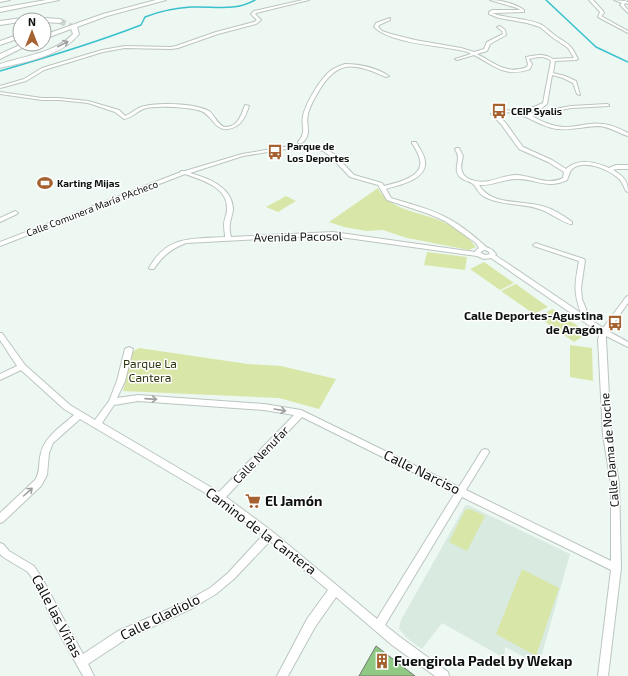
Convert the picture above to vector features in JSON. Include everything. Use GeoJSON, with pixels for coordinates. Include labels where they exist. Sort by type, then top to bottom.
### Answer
{"type":"FeatureCollection","features":[{"type":"Feature","properties":{"kind":"highway"},"geometry":{"type":"LineString","coordinates":[[0,10],[56,0]]}},
{"type":"Feature","properties":{"kind":"highway"},"geometry":{"type":"LineString","coordinates":[[52,26],[150,0]]}},
{"type":"Feature","properties":{"kind":"highway"},"geometry":{"type":"LineString","coordinates":[[52,30],[163,0]]}},
{"type":"Feature","properties":{"kind":"highway"},"geometry":{"type":"LineString","coordinates":[[52,33],[79,23],[132,8]]}},
{"type":"Feature","properties":{"kind":"highway"},"geometry":{"type":"LineString","coordinates":[[0,23],[29,19],[60,21]]}},
{"type":"Feature","properties":{"kind":"highway"},"geometry":{"type":"LineString","coordinates":[[0,66],[47,51],[65,43],[76,34],[74,28]]}},
{"type":"Feature","properties":{"kind":"highway"},"geometry":{"type":"LineString","coordinates":[[0,43],[12,39]]}},
{"type":"Feature","properties":{"kind":"highway"},"geometry":{"type":"LineString","coordinates":[[0,46],[12,42]]}},
{"type":"Feature","properties":{"kind":"highway"},"geometry":{"type":"LineString","coordinates":[[0,57],[12,51]]}},
{"type":"Feature","properties":{"kind":"street"},"geometry":{"type":"LineString","coordinates":[[0,1],[8,0]]}},
{"type":"Feature","properties":{"kind":"street"},"geometry":{"type":"LineString","coordinates":[[0,87],[21,81],[43,69],[102,51],[125,48],[177,47],[222,31],[255,23],[258,20],[253,14],[254,12],[307,0]]}},
{"type":"Feature","properties":{"kind":"street"},"geometry":{"type":"LineString","coordinates":[[389,19],[377,24],[376,27],[378,30],[391,36],[463,49],[485,58],[495,67],[509,71],[519,71],[529,68],[530,64],[527,58],[529,56],[539,55],[551,59],[576,58],[570,47],[541,26],[490,13],[493,11],[523,11],[518,7],[492,0]]}},
{"type":"Feature","properties":{"kind":"street"},"geometry":{"type":"LineString","coordinates":[[591,0],[602,12],[599,16],[628,32]]}},
{"type":"Feature","properties":{"kind":"street"},"geometry":{"type":"LineString","coordinates":[[616,0],[625,1],[628,3]]}},
{"type":"Feature","properties":{"kind":"street"},"geometry":{"type":"LineString","coordinates":[[625,1],[622,6],[628,12]]}},
{"type":"Feature","properties":{"kind":"street"},"geometry":{"type":"LineString","coordinates":[[457,59],[486,50],[488,43],[502,37],[505,34],[499,27]]}},
{"type":"Feature","properties":{"kind":"street"},"geometry":{"type":"LineString","coordinates":[[522,113],[546,104],[551,74],[551,59]]}},
{"type":"Feature","properties":{"kind":"street"},"geometry":{"type":"LineString","coordinates":[[387,76],[356,64],[335,68],[326,78],[310,103],[305,116],[307,130],[305,138],[300,145],[324,150],[332,155],[352,176],[376,182],[384,188],[389,198],[447,220],[478,242],[483,248],[490,250],[493,254],[492,256],[604,332],[628,345]]}},
{"type":"Feature","properties":{"kind":"street"},"geometry":{"type":"LineString","coordinates":[[551,74],[564,76],[575,82],[579,94]]}},
{"type":"Feature","properties":{"kind":"street"},"geometry":{"type":"LineString","coordinates":[[0,93],[42,100],[59,99],[88,102],[117,111],[124,118],[131,116],[144,107],[194,108],[210,114],[216,123],[224,128],[229,128],[241,122],[244,118],[247,106]]}},
{"type":"Feature","properties":{"kind":"street"},"geometry":{"type":"LineString","coordinates":[[530,116],[571,107],[608,105]]}},
{"type":"Feature","properties":{"kind":"street"},"geometry":{"type":"LineString","coordinates":[[567,172],[521,148],[503,123],[493,114],[506,111],[522,113],[543,124],[555,127],[572,128],[601,124],[618,129],[628,135]]}},
{"type":"Feature","properties":{"kind":"street"},"geometry":{"type":"LineString","coordinates":[[384,188],[417,175],[422,169],[423,161],[414,143]]}},
{"type":"Feature","properties":{"kind":"street","name":"Calle Comunera María PAcheco"},"geometry":{"type":"LineString","coordinates":[[0,244],[183,172],[242,155],[300,145]]}},
{"type":"Feature","properties":{"kind":"street"},"geometry":{"type":"LineString","coordinates":[[457,149],[461,156],[458,166],[459,173],[464,178],[476,184],[487,184],[517,177],[544,183],[553,183],[565,178],[568,169],[573,165],[580,164],[596,165],[609,170],[621,178],[628,190]]}},
{"type":"Feature","properties":{"kind":"street"},"geometry":{"type":"LineString","coordinates":[[609,170],[616,167],[628,167]]}},
{"type":"Feature","properties":{"kind":"street"},"geometry":{"type":"LineString","coordinates":[[183,172],[215,185],[222,190],[229,200],[230,211],[227,224],[228,238]]}},
{"type":"Feature","properties":{"kind":"street"},"geometry":{"type":"LineString","coordinates":[[476,184],[478,191],[485,196],[498,201],[541,208],[554,212],[570,224]]}},
{"type":"Feature","properties":{"kind":"street"},"geometry":{"type":"LineString","coordinates":[[0,220],[15,213]]}},
{"type":"Feature","properties":{"kind":"street","name":"Avenida Pacosol"},"geometry":{"type":"LineString","coordinates":[[152,268],[156,259],[170,247],[185,241],[333,234],[478,254],[484,257],[492,256]]}},
{"type":"Feature","properties":{"kind":"street"},"geometry":{"type":"LineString","coordinates":[[536,245],[582,260],[578,288],[579,299],[587,320]]}},
{"type":"Feature","properties":{"kind":"street"},"geometry":{"type":"LineString","coordinates":[[478,254],[478,251],[483,248]]}},
{"type":"Feature","properties":{"kind":"street"},"geometry":{"type":"LineString","coordinates":[[604,332],[628,298]]}},
{"type":"Feature","properties":{"kind":"street","name":"Calle Dama de Noche"},"geometry":{"type":"LineString","coordinates":[[604,332],[602,339],[607,435],[614,484],[616,568]]}},
{"type":"Feature","properties":{"kind":"street","name":"Camino de la Cantera"},"geometry":{"type":"LineString","coordinates":[[0,335],[22,367],[38,383],[67,407],[220,497],[270,535],[396,641],[444,676]]}},
{"type":"Feature","properties":{"kind":"street"},"geometry":{"type":"LineString","coordinates":[[97,424],[112,402],[121,381],[129,349]]}},
{"type":"Feature","properties":{"kind":"street"},"geometry":{"type":"LineString","coordinates":[[0,377],[22,367]]}},
{"type":"Feature","properties":{"kind":"street","name":"Calle Narciso"},"geometry":{"type":"LineString","coordinates":[[112,402],[138,398],[264,407],[301,413],[461,490],[616,568]]}},
{"type":"Feature","properties":{"kind":"street","name":"Calle Nenufar"},"geometry":{"type":"LineString","coordinates":[[220,497],[301,413]]}},
{"type":"Feature","properties":{"kind":"street"},"geometry":{"type":"LineString","coordinates":[[0,519],[38,483],[43,475],[44,452],[50,441],[79,415]]}},
{"type":"Feature","properties":{"kind":"street"},"geometry":{"type":"LineString","coordinates":[[379,626],[485,452]]}},
{"type":"Feature","properties":{"kind":"street","name":"Calle Gladiolo"},"geometry":{"type":"LineString","coordinates":[[81,662],[122,635],[187,606],[213,591],[231,576],[270,535]]}},
{"type":"Feature","properties":{"kind":"street","name":"Calle las Viñas"},"geometry":{"type":"LineString","coordinates":[[0,547],[12,558],[31,569],[39,581],[58,620],[89,676]]}},
{"type":"Feature","properties":{"kind":"street"},"geometry":{"type":"LineString","coordinates":[[603,676],[616,568]]}},
{"type":"Feature","properties":{"kind":"street"},"geometry":{"type":"LineString","coordinates":[[282,676],[311,623],[335,589]]}},
{"type":"Feature","properties":{"kind":"shaded area"},"geometry":{"type":"Polygon","coordinates":[[[468,505],[570,554],[539,665],[505,647],[504,658],[442,623],[422,649],[407,638],[399,629],[401,620],[465,506],[468,505]]]}},
{"type":"Feature","properties":{"kind":"green space"},"geometry":{"type":"Polygon","coordinates":[[[378,188],[389,201],[397,206],[441,221],[465,235],[476,247],[469,250],[407,238],[383,230],[366,231],[344,227],[329,222],[378,188]]]}},
{"type":"Feature","properties":{"kind":"green space"},"geometry":{"type":"Polygon","coordinates":[[[286,196],[296,201],[278,212],[266,207],[286,196]]]}},
{"type":"Feature","properties":{"kind":"green space"},"geometry":{"type":"Polygon","coordinates":[[[427,252],[467,257],[465,270],[424,265],[427,252]]]}},
{"type":"Feature","properties":{"kind":"green space"},"geometry":{"type":"Polygon","coordinates":[[[484,262],[514,283],[500,290],[470,269],[484,262]]]}},
{"type":"Feature","properties":{"kind":"green space"},"geometry":{"type":"Polygon","coordinates":[[[516,284],[548,307],[534,314],[501,291],[516,284]]]}},
{"type":"Feature","properties":{"kind":"green space"},"geometry":{"type":"Polygon","coordinates":[[[552,309],[588,333],[574,342],[538,317],[552,309]]]}},
{"type":"Feature","properties":{"kind":"green space"},"geometry":{"type":"Polygon","coordinates":[[[570,345],[592,348],[593,381],[570,377],[570,345]]]}},
{"type":"Feature","properties":{"kind":"green space","name":"Parque La Cantera"},"geometry":{"type":"Polygon","coordinates":[[[139,348],[248,364],[281,366],[336,379],[319,409],[279,398],[123,391],[132,352],[139,348]]]}},
{"type":"Feature","properties":{"kind":"green space"},"geometry":{"type":"Polygon","coordinates":[[[470,509],[485,516],[467,551],[449,542],[465,510],[470,509]]]}},
{"type":"Feature","properties":{"kind":"green space"},"geometry":{"type":"Polygon","coordinates":[[[522,569],[559,588],[536,656],[496,634],[522,569]]]}},
{"type":"Feature","properties":{"kind":"building","name":"Fuengirola Padel by Wekap"},"geometry":{"type":"Polygon","coordinates":[[[376,646],[415,676],[359,676],[376,646]]]}},
{"type":"Feature","properties":{"kind":"waterway"},"geometry":{"type":"LineString","coordinates":[[0,71],[71,50],[124,32],[141,25],[145,17],[162,11],[191,7],[224,8],[247,4],[255,0]]}},
{"type":"Feature","properties":{"kind":"waterway"},"geometry":{"type":"LineString","coordinates":[[546,0],[596,47],[628,62]]}},
{"type":"Feature","properties":{"kind":"tunnel"},"geometry":{"type":"LineString","coordinates":[[60,21],[74,28]]}},
{"type":"Feature","properties":{"kind":"place","name":"CEIP Syalis"},"geometry":{"type":"Point","coordinates":[499,111]}},
{"type":"Feature","properties":{"kind":"place","name":"Parque de Los Deportes"},"geometry":{"type":"Point","coordinates":[275,152]}},
{"type":"Feature","properties":{"kind":"place","name":"Karting Mijas"},"geometry":{"type":"Point","coordinates":[45,183]}},
{"type":"Feature","properties":{"kind":"place","name":"Calle Deportes-Agustina de Aragón"},"geometry":{"type":"Point","coordinates":[615,323]}},
{"type":"Feature","properties":{"kind":"place","name":"El Jamón"},"geometry":{"type":"Point","coordinates":[253,501]}},
{"type":"Feature","properties":{"kind":"place","name":"Fuengirola Padel by Wekap"},"geometry":{"type":"Point","coordinates":[382,661]}}]}
